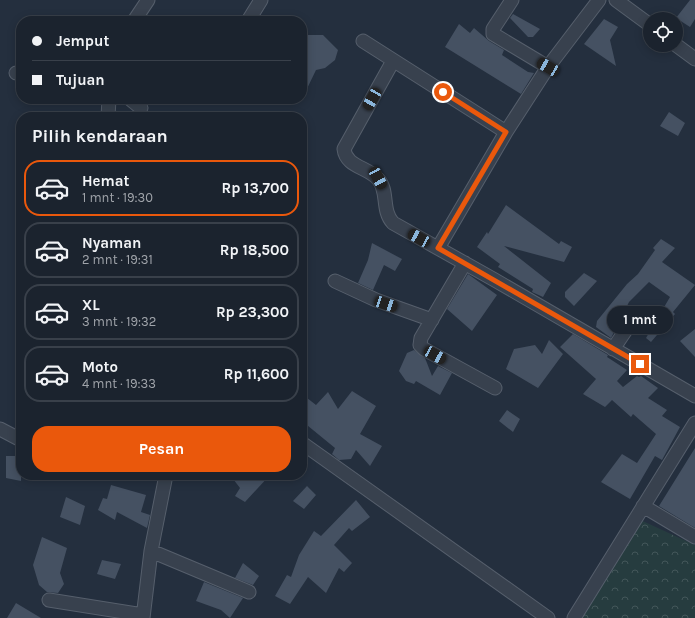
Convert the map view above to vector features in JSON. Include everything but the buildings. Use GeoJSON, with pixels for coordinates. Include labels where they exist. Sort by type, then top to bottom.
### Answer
{"type":"FeatureCollection","features":[{"type":"Feature","properties":{"kind":"street"},"geometry":{"type":"LineString","coordinates":[[137,16],[148,0]]}},
{"type":"Feature","properties":{"kind":"street"},"geometry":{"type":"LineString","coordinates":[[251,16],[261,0]]}},
{"type":"Feature","properties":{"kind":"street"},"geometry":{"type":"LineString","coordinates":[[512,0],[493,28],[493,34],[548,67]]}},
{"type":"Feature","properties":{"kind":"street"},"geometry":{"type":"LineString","coordinates":[[438,248],[506,132],[548,67],[599,0]]}},
{"type":"Feature","properties":{"kind":"street"},"geometry":{"type":"LineString","coordinates":[[616,0],[643,20]]}},
{"type":"Feature","properties":{"kind":"street"},"geometry":{"type":"LineString","coordinates":[[363,41],[506,132]]}},
{"type":"Feature","properties":{"kind":"street"},"geometry":{"type":"LineString","coordinates":[[393,61],[344,149],[348,160],[378,178],[383,187],[387,216],[392,223],[465,263],[695,396]]}},
{"type":"Feature","properties":{"kind":"street"},"geometry":{"type":"LineString","coordinates":[[136,104],[141,108]]}},
{"type":"Feature","properties":{"kind":"street"},"geometry":{"type":"LineString","coordinates":[[465,263],[421,338],[420,345],[424,349],[495,388]]}},
{"type":"Feature","properties":{"kind":"street"},"geometry":{"type":"LineString","coordinates":[[335,281],[376,300],[432,320]]}},
{"type":"Feature","properties":{"kind":"street"},"geometry":{"type":"LineString","coordinates":[[613,349],[634,318]]}},
{"type":"Feature","properties":{"kind":"street"},"geometry":{"type":"LineString","coordinates":[[574,618],[643,506],[690,441],[695,423]]}},
{"type":"Feature","properties":{"kind":"street"},"geometry":{"type":"LineString","coordinates":[[0,429],[16,437]]}},
{"type":"Feature","properties":{"kind":"street"},"geometry":{"type":"LineString","coordinates":[[307,447],[548,618]]}},
{"type":"Feature","properties":{"kind":"street"},"geometry":{"type":"LineString","coordinates":[[48,600],[143,617],[151,551],[165,480]]}},
{"type":"Feature","properties":{"kind":"street"},"geometry":{"type":"LineString","coordinates":[[643,506],[695,537]]}},
{"type":"Feature","properties":{"kind":"street"},"geometry":{"type":"LineString","coordinates":[[151,551],[249,592]]}},
{"type":"Feature","properties":{"kind":"green space"},"geometry":{"type":"Polygon","coordinates":[[[636,518],[695,545],[695,618],[572,618],[636,518]]]}},
{"type":"Feature","properties":{"kind":"route"},"geometry":{"type":"LineString","coordinates":[[443,92],[506,132],[481,171],[438,248],[493,278],[640,364]]}}]}
